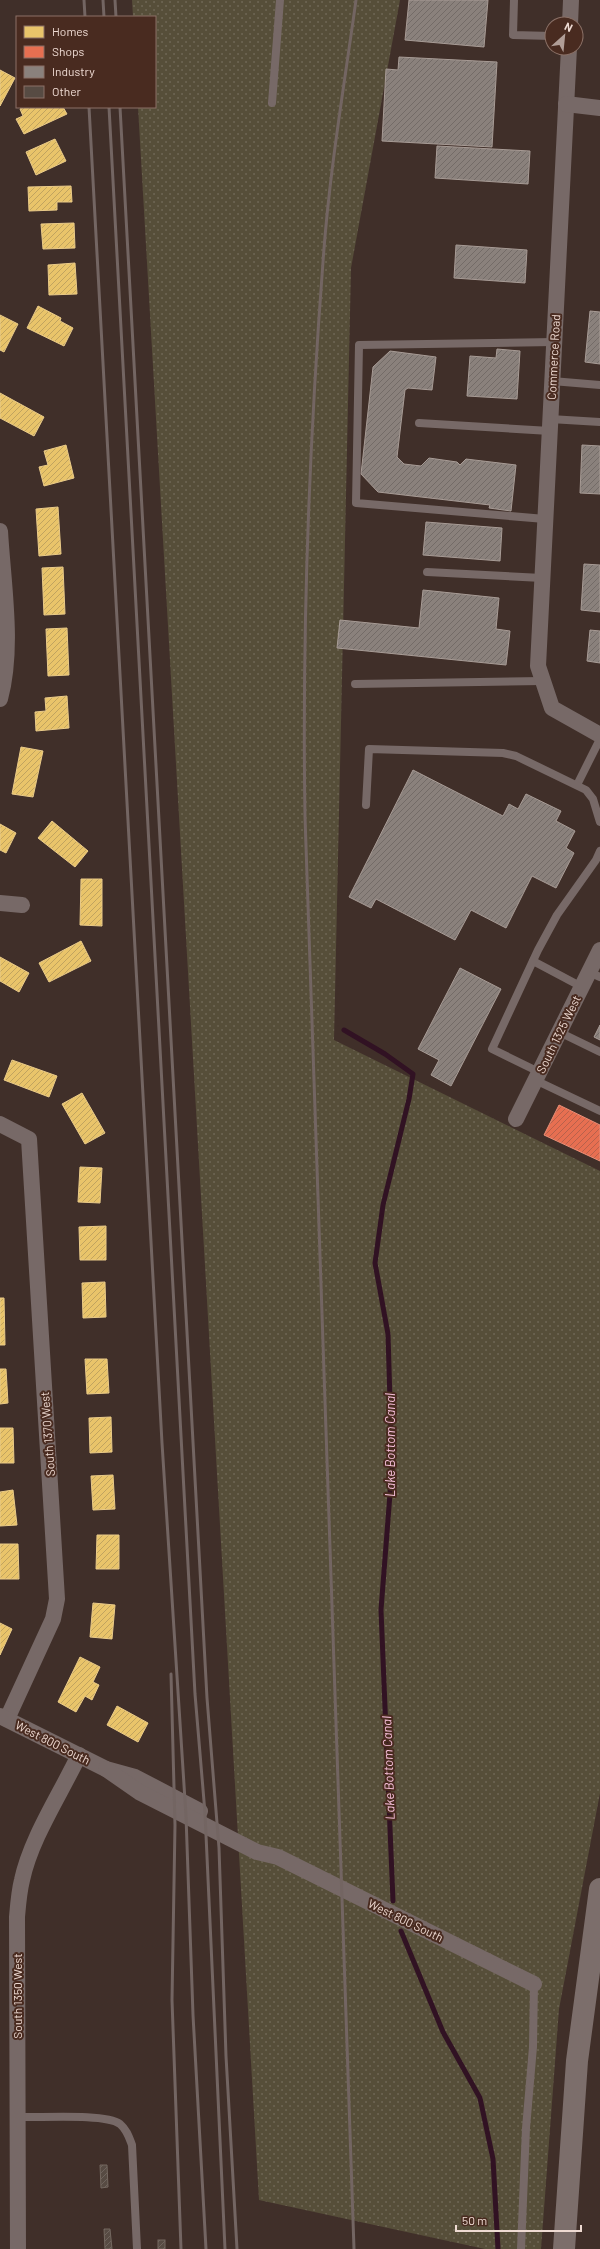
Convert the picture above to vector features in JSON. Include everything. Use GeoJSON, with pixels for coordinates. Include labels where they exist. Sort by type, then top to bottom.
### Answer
{"type":"FeatureCollection","features":[{"type":"Feature","properties":{"kind":"highway"},"geometry":{"type":"LineString","coordinates":[[564,2249],[576,2069],[600,1889]]}},
{"type":"Feature","properties":{"kind":"street"},"geometry":{"type":"LineString","coordinates":[[570,16],[571,0]]}},
{"type":"Feature","properties":{"kind":"street","name":"Commerce Road"},"geometry":{"type":"LineString","coordinates":[[569,56],[538,666],[542,682],[552,708],[600,735]]}},
{"type":"Feature","properties":{"kind":"street"},"geometry":{"type":"LineString","coordinates":[[566,104],[600,108]]}},
{"type":"Feature","properties":{"kind":"street"},"geometry":{"type":"LineString","coordinates":[[0,531],[7,646],[4,682],[0,698]]}},
{"type":"Feature","properties":{"kind":"street"},"geometry":{"type":"LineString","coordinates":[[0,903],[22,905]]}},
{"type":"Feature","properties":{"kind":"street","name":"South 1325 West"},"geometry":{"type":"LineString","coordinates":[[516,1119],[582,987],[594,974],[600,950]]}},
{"type":"Feature","properties":{"kind":"street","name":"South 1370 West"},"geometry":{"type":"LineString","coordinates":[[0,1124],[28,1138],[57,1598],[53,1619],[3,1717]]}},
{"type":"Feature","properties":{"kind":"street","name":"West 800 South"},"geometry":{"type":"LineString","coordinates":[[3,1717],[106,1769],[135,1777],[261,1842],[278,1857],[534,1984]]}},
{"type":"Feature","properties":{"kind":"street","name":"South 1350 West"},"geometry":{"type":"LineString","coordinates":[[18,2249],[17,1917],[22,1880],[34,1846],[79,1755]]}},
{"type":"Feature","properties":{"kind":"lane"},"geometry":{"type":"LineString","coordinates":[[272,104],[280,0]]}},
{"type":"Feature","properties":{"kind":"lane"},"geometry":{"type":"LineString","coordinates":[[514,0],[513,35],[544,36]]}},
{"type":"Feature","properties":{"kind":"lane"},"geometry":{"type":"LineString","coordinates":[[545,519],[356,503],[359,345],[554,342]]}},
{"type":"Feature","properties":{"kind":"lane"},"geometry":{"type":"LineString","coordinates":[[552,381],[600,385]]}},
{"type":"Feature","properties":{"kind":"lane"},"geometry":{"type":"LineString","coordinates":[[419,423],[550,425],[600,422]]}},
{"type":"Feature","properties":{"kind":"lane"},"geometry":{"type":"LineString","coordinates":[[427,572],[542,578]]}},
{"type":"Feature","properties":{"kind":"lane"},"geometry":{"type":"LineString","coordinates":[[355,684],[542,682]]}},
{"type":"Feature","properties":{"kind":"lane"},"geometry":{"type":"LineString","coordinates":[[577,785],[600,739]]}},
{"type":"Feature","properties":{"kind":"lane"},"geometry":{"type":"LineString","coordinates":[[366,805],[369,749],[503,753],[528,760],[586,790],[593,799],[600,822]]}},
{"type":"Feature","properties":{"kind":"lane"},"geometry":{"type":"LineString","coordinates":[[600,850],[596,860],[557,915],[533,961],[492,1049],[600,1111]]}},
{"type":"Feature","properties":{"kind":"lane"},"geometry":{"type":"LineString","coordinates":[[533,961],[582,987]]}},
{"type":"Feature","properties":{"kind":"lane"},"geometry":{"type":"LineString","coordinates":[[559,1032],[600,1052]]}},
{"type":"Feature","properties":{"kind":"lane"},"geometry":{"type":"LineString","coordinates":[[520,2249],[526,2128],[533,2047],[534,1984]]}},
{"type":"Feature","properties":{"kind":"lane"},"geometry":{"type":"LineString","coordinates":[[18,2117],[105,2118],[119,2124],[128,2133],[132,2145],[137,2249]]}},
{"type":"Feature","properties":{"kind":"shaded area"},"geometry":{"type":"Polygon","coordinates":[[[132,0],[400,0],[351,268],[334,1040],[600,1171],[600,1793],[559,2009],[541,2249],[485,2249],[259,2200],[138,108],[156,108],[156,16],[133,16],[132,0]]]}},
{"type":"Feature","properties":{"kind":"building: Homes"},"geometry":{"type":"Polygon","coordinates":[[[0,70],[15,78],[0,106],[0,70]]]}},
{"type":"Feature","properties":{"kind":"building: Homes"},"geometry":{"type":"Polygon","coordinates":[[[64,108],[67,114],[24,134],[16,119],[23,116],[20,109],[64,108]]]}},
{"type":"Feature","properties":{"kind":"building: Homes"},"geometry":{"type":"Polygon","coordinates":[[[55,139],[66,161],[36,175],[26,152],[55,139]]]}},
{"type":"Feature","properties":{"kind":"building: Homes"},"geometry":{"type":"Polygon","coordinates":[[[71,186],[72,202],[57,202],[57,210],[29,211],[28,187],[71,186]]]}},
{"type":"Feature","properties":{"kind":"building: Homes"},"geometry":{"type":"Polygon","coordinates":[[[74,223],[75,248],[43,249],[41,224],[74,223]]]}},
{"type":"Feature","properties":{"kind":"building: Homes"},"geometry":{"type":"Polygon","coordinates":[[[75,263],[77,294],[49,295],[48,265],[75,263]]]}},
{"type":"Feature","properties":{"kind":"building: Homes"},"geometry":{"type":"Polygon","coordinates":[[[38,306],[61,318],[60,321],[73,328],[64,346],[27,328],[38,306]]]}},
{"type":"Feature","properties":{"kind":"building: Homes"},"geometry":{"type":"Polygon","coordinates":[[[0,315],[18,324],[4,352],[0,350],[0,315]]]}},
{"type":"Feature","properties":{"kind":"building: Homes"},"geometry":{"type":"Polygon","coordinates":[[[0,393],[44,417],[34,436],[0,418],[0,393]]]}},
{"type":"Feature","properties":{"kind":"building: Homes"},"geometry":{"type":"Polygon","coordinates":[[[66,445],[74,478],[44,486],[39,467],[48,465],[44,451],[66,445]]]}},
{"type":"Feature","properties":{"kind":"building: Homes"},"geometry":{"type":"Polygon","coordinates":[[[58,507],[61,554],[39,556],[36,509],[58,507]]]}},
{"type":"Feature","properties":{"kind":"building: Homes"},"geometry":{"type":"Polygon","coordinates":[[[63,567],[65,614],[44,615],[42,568],[63,567]]]}},
{"type":"Feature","properties":{"kind":"building: Homes"},"geometry":{"type":"Polygon","coordinates":[[[67,628],[69,675],[48,676],[46,629],[67,628]]]}},
{"type":"Feature","properties":{"kind":"building: Homes"},"geometry":{"type":"Polygon","coordinates":[[[67,696],[69,728],[36,731],[35,712],[46,711],[45,698],[67,696]]]}},
{"type":"Feature","properties":{"kind":"building: Homes"},"geometry":{"type":"Polygon","coordinates":[[[21,747],[43,751],[33,797],[12,794],[21,747]]]}},
{"type":"Feature","properties":{"kind":"building: Homes"},"geometry":{"type":"Polygon","coordinates":[[[52,821],[88,851],[75,867],[38,838],[52,821]]]}},
{"type":"Feature","properties":{"kind":"building: Homes"},"geometry":{"type":"Polygon","coordinates":[[[0,824],[16,833],[6,853],[0,850],[0,824]]]}},
{"type":"Feature","properties":{"kind":"building: Homes"},"geometry":{"type":"Polygon","coordinates":[[[81,879],[102,879],[102,926],[80,925],[81,879]]]}},
{"type":"Feature","properties":{"kind":"building: Homes"},"geometry":{"type":"Polygon","coordinates":[[[81,941],[91,961],[49,982],[39,963],[81,941]]]}},
{"type":"Feature","properties":{"kind":"building: Homes"},"geometry":{"type":"Polygon","coordinates":[[[0,957],[29,973],[19,992],[0,981],[0,957]]]}},
{"type":"Feature","properties":{"kind":"building: Homes"},"geometry":{"type":"Polygon","coordinates":[[[12,1060],[57,1076],[49,1097],[4,1080],[12,1060]]]}},
{"type":"Feature","properties":{"kind":"building: Homes"},"geometry":{"type":"Polygon","coordinates":[[[82,1093],[105,1133],[85,1144],[62,1104],[82,1093]]]}},
{"type":"Feature","properties":{"kind":"building: Homes"},"geometry":{"type":"Polygon","coordinates":[[[80,1167],[102,1168],[100,1203],[78,1202],[80,1167]]]}},
{"type":"Feature","properties":{"kind":"building: Homes"},"geometry":{"type":"Polygon","coordinates":[[[106,1226],[106,1260],[80,1260],[79,1227],[106,1226]]]}},
{"type":"Feature","properties":{"kind":"building: Homes"},"geometry":{"type":"Polygon","coordinates":[[[105,1282],[106,1317],[83,1318],[82,1283],[105,1282]]]}},
{"type":"Feature","properties":{"kind":"building: Homes"},"geometry":{"type":"Polygon","coordinates":[[[0,1298],[4,1298],[5,1345],[0,1345],[0,1298]]]}},
{"type":"Feature","properties":{"kind":"building: Homes"},"geometry":{"type":"Polygon","coordinates":[[[85,1359],[107,1359],[109,1393],[87,1394],[85,1359]]]}},
{"type":"Feature","properties":{"kind":"building: Homes"},"geometry":{"type":"Polygon","coordinates":[[[0,1369],[6,1369],[8,1403],[0,1404],[0,1369]]]}},
{"type":"Feature","properties":{"kind":"building: Homes"},"geometry":{"type":"Polygon","coordinates":[[[111,1417],[112,1452],[90,1453],[89,1418],[111,1417]]]}},
{"type":"Feature","properties":{"kind":"building: Homes"},"geometry":{"type":"Polygon","coordinates":[[[0,1428],[13,1428],[14,1463],[0,1463],[0,1428]]]}},
{"type":"Feature","properties":{"kind":"building: Homes"},"geometry":{"type":"Polygon","coordinates":[[[113,1475],[115,1509],[93,1510],[91,1476],[113,1475]]]}},
{"type":"Feature","properties":{"kind":"building: Homes"},"geometry":{"type":"Polygon","coordinates":[[[13,1490],[17,1525],[0,1526],[0,1492],[13,1490]]]}},
{"type":"Feature","properties":{"kind":"building: Homes"},"geometry":{"type":"Polygon","coordinates":[[[97,1535],[119,1535],[119,1569],[96,1569],[97,1535]]]}},
{"type":"Feature","properties":{"kind":"building: Homes"},"geometry":{"type":"Polygon","coordinates":[[[0,1544],[18,1544],[19,1579],[0,1579],[0,1544]]]}},
{"type":"Feature","properties":{"kind":"building: Homes"},"geometry":{"type":"Polygon","coordinates":[[[93,1603],[115,1605],[112,1639],[90,1637],[93,1603]]]}},
{"type":"Feature","properties":{"kind":"building: Homes"},"geometry":{"type":"Polygon","coordinates":[[[0,1623],[12,1629],[0,1655],[0,1623]]]}},
{"type":"Feature","properties":{"kind":"building: Homes"},"geometry":{"type":"Polygon","coordinates":[[[80,1657],[100,1667],[93,1682],[99,1685],[92,1700],[85,1696],[76,1712],[58,1702],[80,1657]]]}},
{"type":"Feature","properties":{"kind":"building: Homes"},"geometry":{"type":"Polygon","coordinates":[[[117,1706],[148,1723],[138,1742],[107,1725],[117,1706]]]}},
{"type":"Feature","properties":{"kind":"building: Shops"},"geometry":{"type":"Polygon","coordinates":[[[559,1105],[600,1125],[600,1161],[544,1135],[559,1105]]]}},
{"type":"Feature","properties":{"kind":"building: Industry"},"geometry":{"type":"Polygon","coordinates":[[[409,0],[488,0],[484,47],[405,40],[409,0]]]}},
{"type":"Feature","properties":{"kind":"building: Industry"},"geometry":{"type":"Polygon","coordinates":[[[399,57],[497,62],[492,147],[382,141],[386,69],[398,70],[399,57]]]}},
{"type":"Feature","properties":{"kind":"building: Industry"},"geometry":{"type":"Polygon","coordinates":[[[437,146],[530,151],[528,184],[435,178],[437,146]]]}},
{"type":"Feature","properties":{"kind":"building: Industry"},"geometry":{"type":"Polygon","coordinates":[[[456,245],[527,250],[525,283],[454,278],[456,245]]]}},
{"type":"Feature","properties":{"kind":"building: Industry"},"geometry":{"type":"Polygon","coordinates":[[[590,311],[600,312],[600,364],[585,362],[590,311]]]}},
{"type":"Feature","properties":{"kind":"building: Industry"},"geometry":{"type":"Polygon","coordinates":[[[497,349],[520,351],[517,399],[467,396],[470,356],[496,358],[497,349]]]}},
{"type":"Feature","properties":{"kind":"building: Industry"},"geometry":{"type":"Polygon","coordinates":[[[390,351],[436,357],[432,390],[408,388],[405,390],[397,457],[404,464],[421,466],[429,458],[457,462],[460,465],[466,459],[516,465],[511,511],[489,508],[490,505],[378,492],[361,474],[373,367],[390,351]]]}},
{"type":"Feature","properties":{"kind":"building: Industry"},"geometry":{"type":"Polygon","coordinates":[[[582,445],[600,446],[600,494],[580,493],[582,445]]]}},
{"type":"Feature","properties":{"kind":"building: Industry"},"geometry":{"type":"Polygon","coordinates":[[[426,522],[502,528],[500,561],[423,555],[426,522]]]}},
{"type":"Feature","properties":{"kind":"building: Industry"},"geometry":{"type":"Polygon","coordinates":[[[584,564],[600,565],[600,612],[581,610],[584,564]]]}},
{"type":"Feature","properties":{"kind":"building: Industry"},"geometry":{"type":"Polygon","coordinates":[[[423,590],[499,598],[496,629],[510,631],[506,665],[337,648],[340,620],[419,628],[423,590]]]}},
{"type":"Feature","properties":{"kind":"building: Industry"},"geometry":{"type":"Polygon","coordinates":[[[590,630],[600,631],[600,663],[587,661],[590,630]]]}},
{"type":"Feature","properties":{"kind":"building: Industry"},"geometry":{"type":"Polygon","coordinates":[[[413,770],[503,816],[509,804],[518,809],[526,794],[561,811],[556,821],[575,831],[566,848],[574,853],[556,888],[532,876],[506,928],[471,910],[455,940],[376,899],[371,908],[349,897],[413,770]]]}},
{"type":"Feature","properties":{"kind":"building: Industry"},"geometry":{"type":"Polygon","coordinates":[[[460,968],[501,989],[451,1086],[431,1075],[439,1060],[418,1049],[460,968]]]}},
{"type":"Feature","properties":{"kind":"building: Industry"},"geometry":{"type":"Polygon","coordinates":[[[600,1025],[600,1040],[594,1037],[600,1025]]]}},
{"type":"Feature","properties":{"kind":"building: Other"},"geometry":{"type":"Polygon","coordinates":[[[100,2165],[107,2165],[108,2187],[101,2188],[100,2165]]]}},
{"type":"Feature","properties":{"kind":"building: Other"},"geometry":{"type":"Polygon","coordinates":[[[104,2229],[110,2229],[112,2249],[105,2249],[104,2229]]]}},
{"type":"Feature","properties":{"kind":"building: Other"},"geometry":{"type":"Polygon","coordinates":[[[158,2240],[165,2240],[165,2249],[158,2249],[158,2240]]]}},
{"type":"Feature","properties":{"kind":"waterway","name":"Lake Bottom Canal"},"geometry":{"type":"LineString","coordinates":[[344,1030],[385,1054],[413,1074],[409,1099],[383,1205],[375,1263],[388,1334],[392,1468],[381,1610],[393,1901]]}},
{"type":"Feature","properties":{"kind":"waterway","name":"Lake Bottom Canal"},"geometry":{"type":"LineString","coordinates":[[401,1931],[443,2032],[480,2098],[493,2159],[498,2249]]}},
{"type":"Feature","properties":{"kind":"railway"},"geometry":{"type":"LineString","coordinates":[[84,0],[85,16]]}},
{"type":"Feature","properties":{"kind":"railway"},"geometry":{"type":"LineString","coordinates":[[103,0],[104,16]]}},
{"type":"Feature","properties":{"kind":"railway"},"geometry":{"type":"LineString","coordinates":[[115,0],[116,16]]}},
{"type":"Feature","properties":{"kind":"railway"},"geometry":{"type":"LineString","coordinates":[[354,2249],[305,817],[304,748],[310,470],[318,331],[329,196],[356,0]]}},
{"type":"Feature","properties":{"kind":"railway"},"geometry":{"type":"LineString","coordinates":[[89,108],[162,1443],[186,1816],[193,2015],[206,2249]]}},
{"type":"Feature","properties":{"kind":"railway"},"geometry":{"type":"LineString","coordinates":[[109,108],[195,1694],[205,1813],[225,2249]]}},
{"type":"Feature","properties":{"kind":"railway"},"geometry":{"type":"LineString","coordinates":[[120,108],[207,1698],[219,1848],[226,2056],[237,2249]]}},
{"type":"Feature","properties":{"kind":"railway"},"geometry":{"type":"LineString","coordinates":[[171,1674],[175,1825],[172,2000],[181,2249]]}}]}
